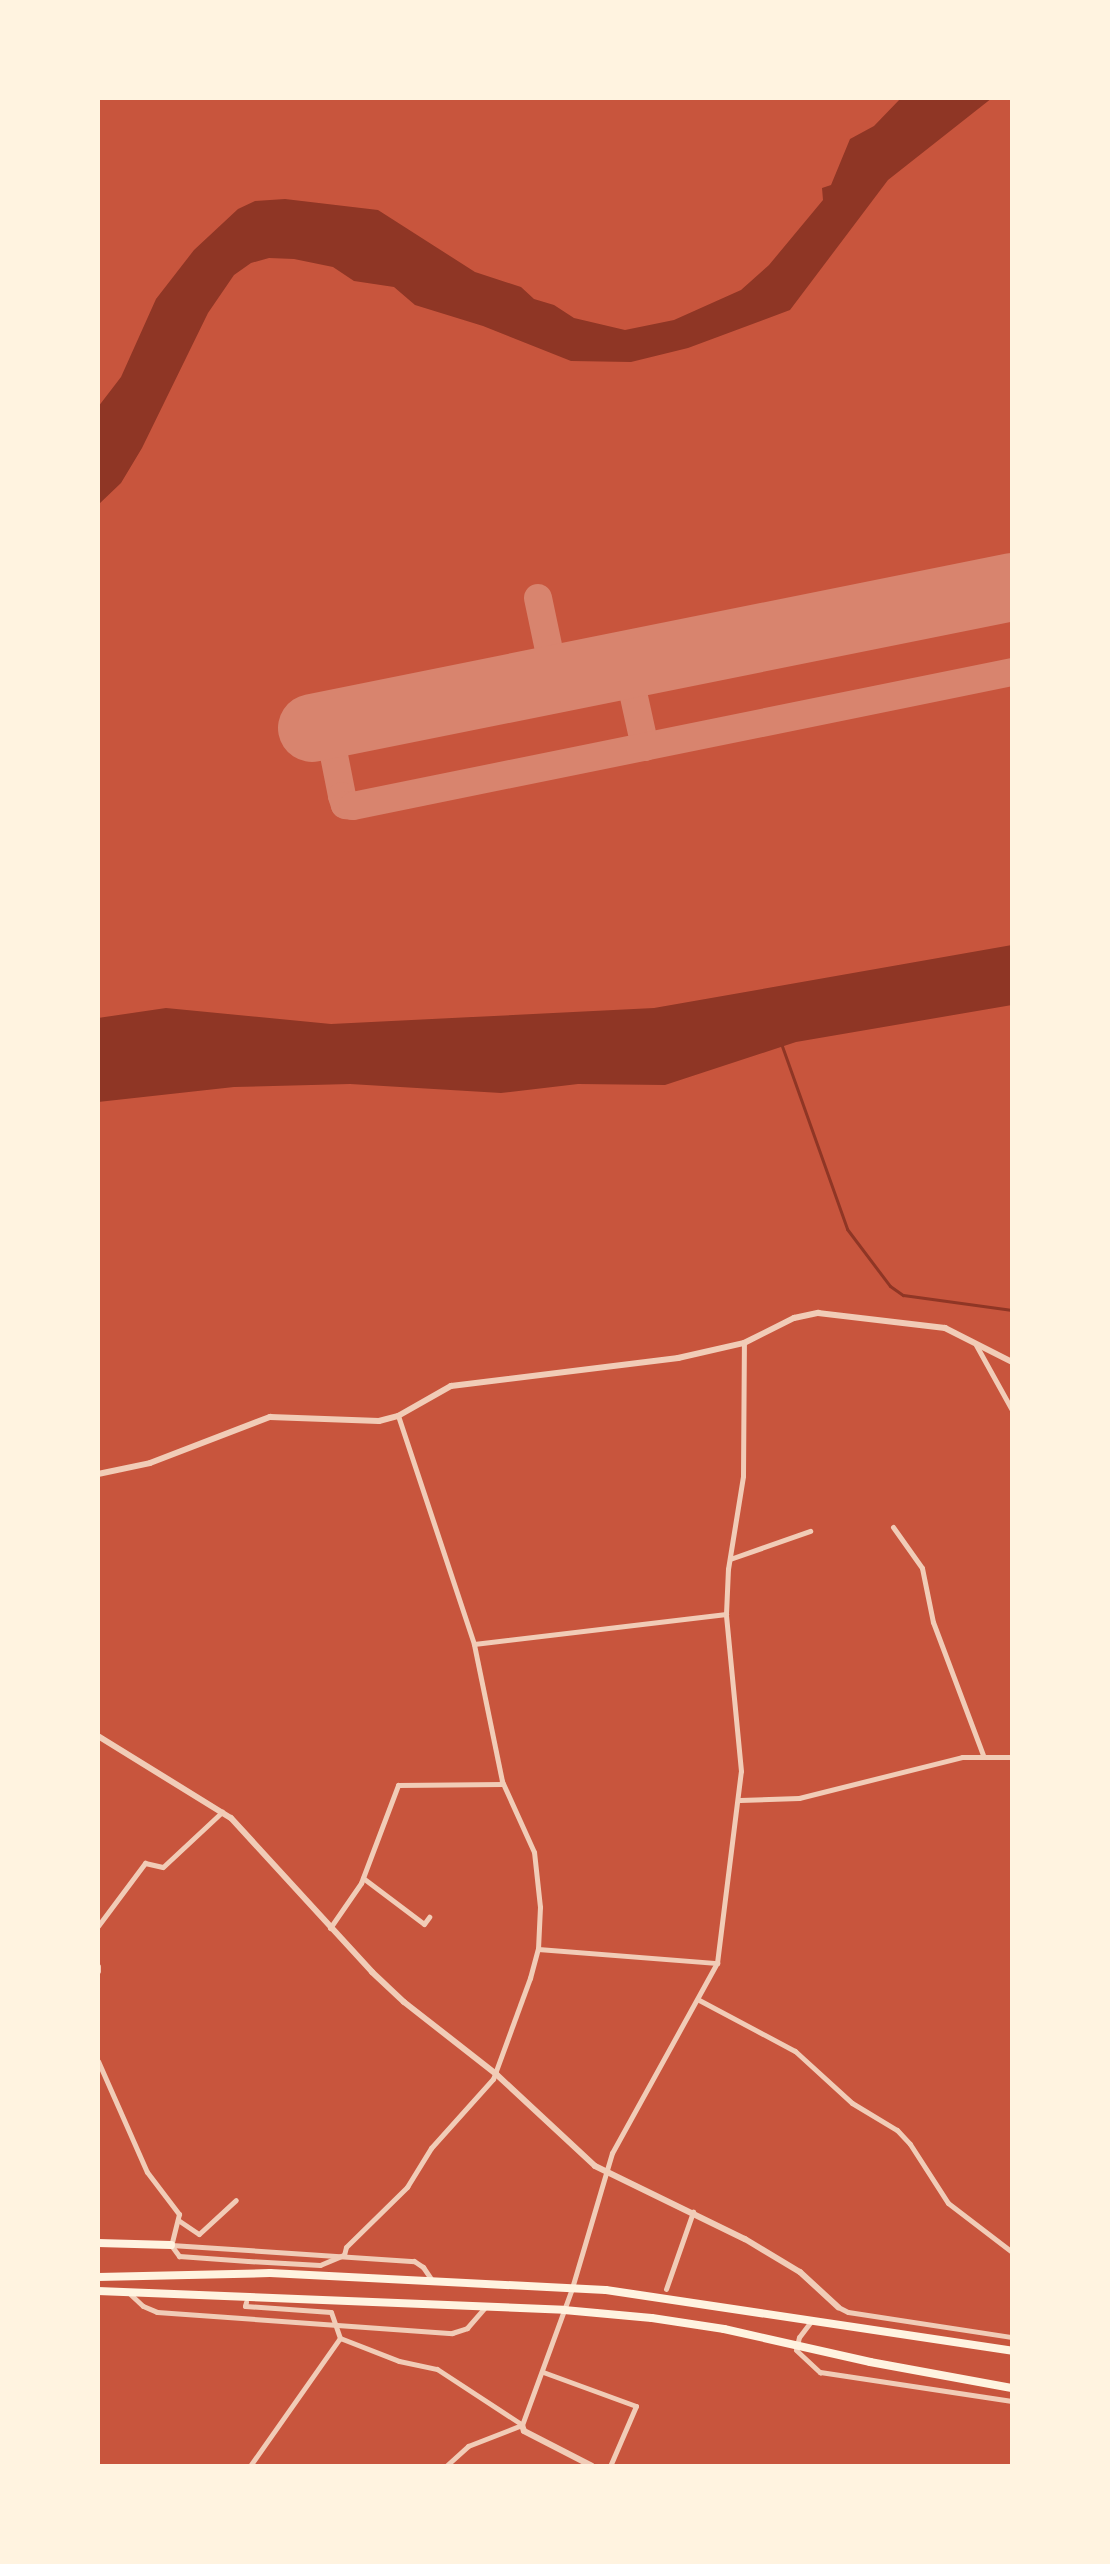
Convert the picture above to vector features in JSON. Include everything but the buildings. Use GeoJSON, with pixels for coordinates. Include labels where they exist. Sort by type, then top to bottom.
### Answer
{"type":"FeatureCollection","features":[{"type":"Feature","properties":{"kind":"highway"},"geometry":{"type":"LineString","coordinates":[[98,2243],[171,2245]]}},
{"type":"Feature","properties":{"kind":"highway"},"geometry":{"type":"LineString","coordinates":[[98,2277],[218,2272],[572,2288],[663,2296],[1012,2351]]}},
{"type":"Feature","properties":{"kind":"highway"},"geometry":{"type":"LineString","coordinates":[[98,2291],[125,2289],[564,2310],[666,2320],[796,2343],[870,2362],[1012,2388]]}},
{"type":"Feature","properties":{"kind":"street"},"geometry":{"type":"LineString","coordinates":[[98,1474],[150,1463],[270,1417],[355,1422],[398,1416],[451,1386],[678,1358],[744,1343],[794,1318],[818,1313],[945,1328],[1012,1362]]}},
{"type":"Feature","properties":{"kind":"street"},"geometry":{"type":"LineString","coordinates":[[446,2466],[468,2446],[522,2425],[572,2288],[604,2173],[717,1963],[740,1800],[739,1730],[726,1614],[730,1559],[743,1476],[744,1343]]}},
{"type":"Feature","properties":{"kind":"street"},"geometry":{"type":"LineString","coordinates":[[975,1343],[990,1377],[1012,1410]]}},
{"type":"Feature","properties":{"kind":"street"},"geometry":{"type":"LineString","coordinates":[[344,2255],[346,2247],[407,2187],[431,2148],[496,2074],[516,2024],[538,1949],[538,1871],[534,1852],[503,1784],[474,1644],[398,1416]]}},
{"type":"Feature","properties":{"kind":"street"},"geometry":{"type":"LineString","coordinates":[[893,1527],[922,1568],[933,1622],[983,1755]]}},
{"type":"Feature","properties":{"kind":"street"},"geometry":{"type":"LineString","coordinates":[[730,1559],[810,1531]]}},
{"type":"Feature","properties":{"kind":"street"},"geometry":{"type":"LineString","coordinates":[[474,1644],[726,1614]]}},
{"type":"Feature","properties":{"kind":"street"},"geometry":{"type":"LineString","coordinates":[[98,1736],[222,1812],[404,2002],[496,2074],[604,2173],[693,2211],[800,2272],[838,2307],[848,2312],[1012,2337]]}},
{"type":"Feature","properties":{"kind":"street"},"geometry":{"type":"LineString","coordinates":[[740,1800],[799,1798],[962,1757],[1012,1757]]}},
{"type":"Feature","properties":{"kind":"street"},"geometry":{"type":"LineString","coordinates":[[330,1928],[363,1878],[398,1785],[444,1787],[503,1784]]}},
{"type":"Feature","properties":{"kind":"street"},"geometry":{"type":"LineString","coordinates":[[98,1926],[145,1863],[163,1867],[222,1812]]}},
{"type":"Feature","properties":{"kind":"street"},"geometry":{"type":"LineString","coordinates":[[363,1878],[424,1924],[429,1917]]}},
{"type":"Feature","properties":{"kind":"street"},"geometry":{"type":"LineString","coordinates":[[538,1949],[717,1963]]}},
{"type":"Feature","properties":{"kind":"street"},"geometry":{"type":"LineString","coordinates":[[699,2000],[795,2051],[852,2103],[897,2130],[910,2144],[948,2203],[1012,2252]]}},
{"type":"Feature","properties":{"kind":"street"},"geometry":{"type":"LineString","coordinates":[[98,2061],[141,2161],[179,2214],[171,2245]]}},
{"type":"Feature","properties":{"kind":"street"},"geometry":{"type":"LineString","coordinates":[[178,2220],[199,2234],[236,2200]]}},
{"type":"Feature","properties":{"kind":"street"},"geometry":{"type":"LineString","coordinates":[[666,2289],[693,2211]]}},
{"type":"Feature","properties":{"kind":"street"},"geometry":{"type":"LineString","coordinates":[[171,2245],[179,2256],[248,2264],[320,2265],[344,2255]]}},
{"type":"Feature","properties":{"kind":"street"},"geometry":{"type":"LineString","coordinates":[[171,2245],[414,2261],[423,2267],[433,2282]]}},
{"type":"Feature","properties":{"kind":"street"},"geometry":{"type":"LineString","coordinates":[[125,2289],[143,2306],[157,2312],[335,2322],[457,2333],[482,2315],[485,2307]]}},
{"type":"Feature","properties":{"kind":"street"},"geometry":{"type":"LineString","coordinates":[[246,2302],[245,2306],[331,2312],[340,2338]]}},
{"type":"Feature","properties":{"kind":"street"},"geometry":{"type":"LineString","coordinates":[[814,2319],[796,2343],[796,2350],[807,2364],[820,2372],[1012,2401]]}},
{"type":"Feature","properties":{"kind":"street"},"geometry":{"type":"LineString","coordinates":[[340,2338],[399,2361],[437,2369],[522,2425],[524,2431],[590,2465]]}},
{"type":"Feature","properties":{"kind":"street"},"geometry":{"type":"LineString","coordinates":[[250,2466],[340,2338]]}},
{"type":"Feature","properties":{"kind":"street"},"geometry":{"type":"LineString","coordinates":[[543,2372],[636,2406],[610,2466]]}},
{"type":"Feature","properties":{"kind":"shaded area"},"geometry":{"type":"Polygon","coordinates":[[[901,98],[992,98],[888,180],[790,310],[688,348],[631,362],[571,361],[483,326],[415,305],[394,287],[354,281],[333,267],[294,259],[269,258],[251,263],[234,275],[208,313],[142,448],[121,483],[98,505],[98,407],[121,377],[156,299],[194,250],[238,209],[255,201],[285,199],[378,210],[475,272],[521,287],[534,299],[554,305],[574,318],[625,330],[674,320],[741,290],[769,265],[823,200],[822,188],[831,185],[850,139],[874,126],[901,98]]]}},
{"type":"Feature","properties":{"kind":"shaded area"},"geometry":{"type":"Polygon","coordinates":[[[1012,945],[1012,1005],[796,1042],[665,1085],[578,1084],[501,1093],[350,1084],[234,1087],[98,1102],[98,1018],[166,1008],[331,1024],[654,1008],[1012,945]]]}},
{"type":"Feature","properties":{"kind":"waterway"},"geometry":{"type":"LineString","coordinates":[[782,1046],[847,1229],[890,1286],[903,1295],[1012,1310]]}},
{"type":"Feature","properties":{"kind":"taxiway"},"geometry":{"type":"LineString","coordinates":[[538,598],[555,679]]}},
{"type":"Feature","properties":{"kind":"taxiway"},"geometry":{"type":"LineString","coordinates":[[627,665],[645,747]]}},
{"type":"Feature","properties":{"kind":"taxiway"},"geometry":{"type":"LineString","coordinates":[[328,725],[342,796],[345,805],[353,806],[1012,672]]}},
{"type":"Feature","properties":{"kind":"runway"},"geometry":{"type":"LineString","coordinates":[[312,728],[1012,587]]}}]}
